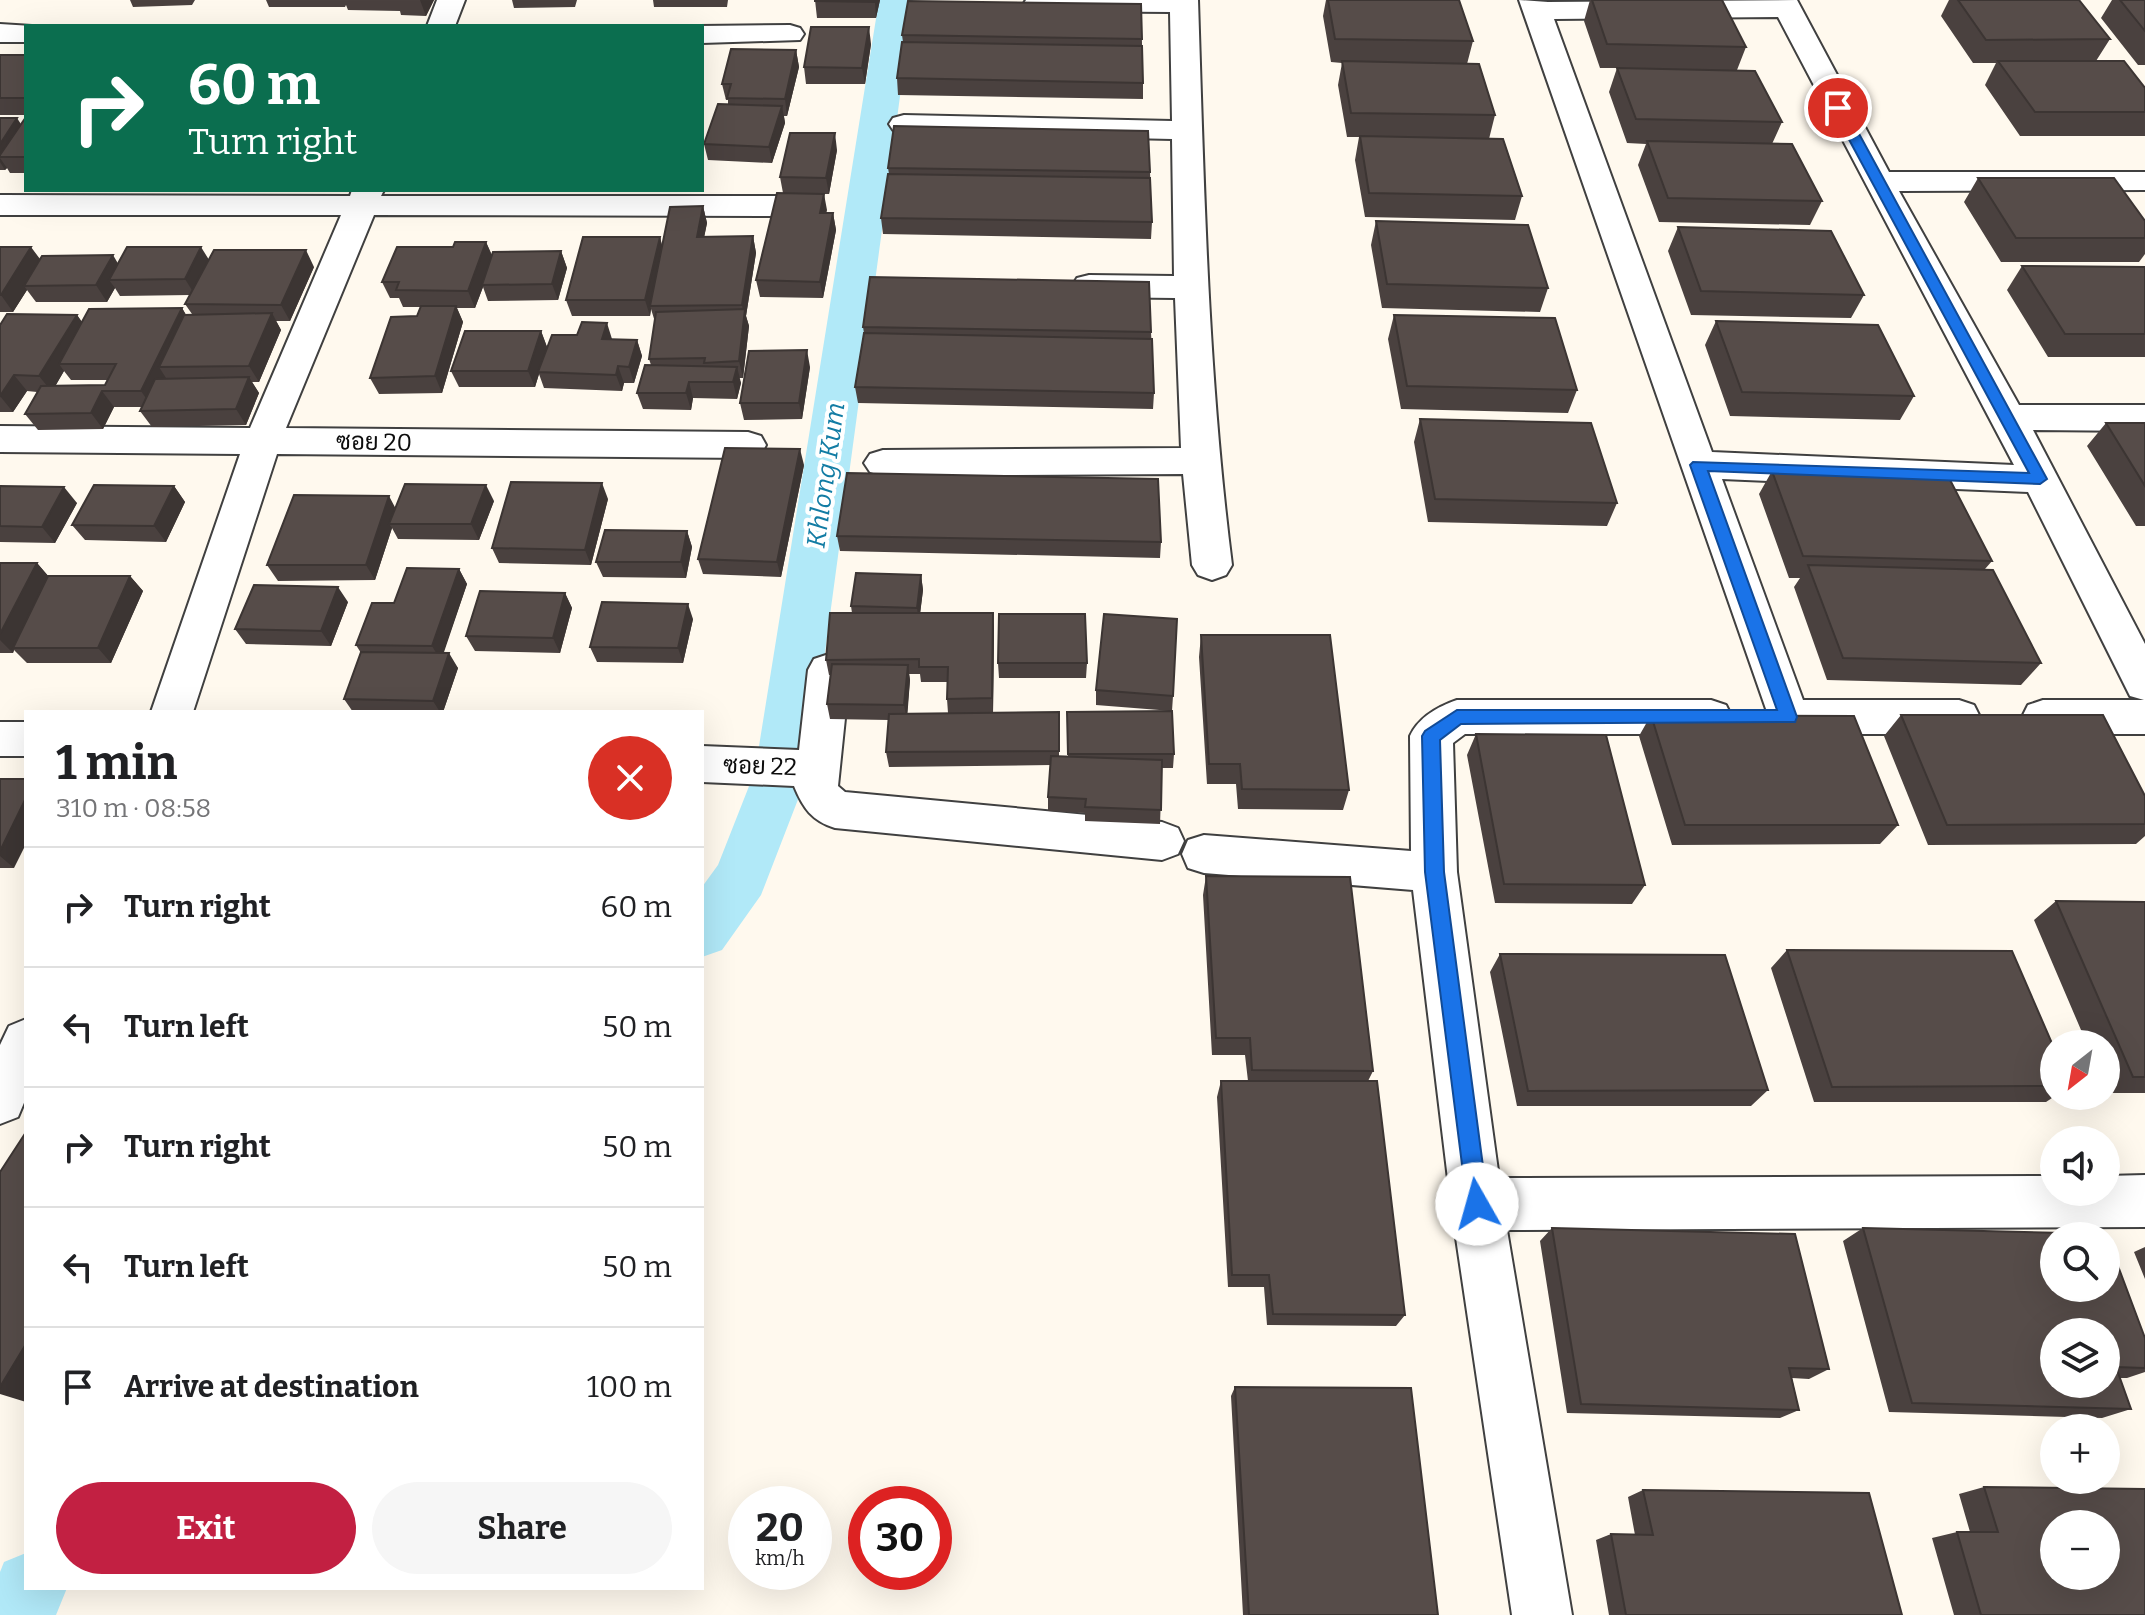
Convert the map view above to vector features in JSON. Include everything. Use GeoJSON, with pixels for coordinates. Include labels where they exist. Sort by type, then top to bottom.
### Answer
{"type":"FeatureCollection","features":[{"type":"Feature","properties":{"kind":"street"},"geometry":{"type":"LineString","coordinates":[[442,24],[451,0]]}},
{"type":"Feature","properties":{"kind":"street"},"geometry":{"type":"LineString","coordinates":[[1011,3],[1184,2],[1191,287],[1200,461],[1212,565]]}},
{"type":"Feature","properties":{"kind":"street"},"geometry":{"type":"LineString","coordinates":[[1788,717],[1534,5],[1784,4],[2008,417],[2145,684]]}},
{"type":"Feature","properties":{"kind":"street"},"geometry":{"type":"LineString","coordinates":[[0,33],[24,33]]}},
{"type":"Feature","properties":{"kind":"street"},"geometry":{"type":"LineString","coordinates":[[704,34],[790,34]]}},
{"type":"Feature","properties":{"kind":"street"},"geometry":{"type":"LineString","coordinates":[[904,124],[1187,130]]}},
{"type":"Feature","properties":{"kind":"street"},"geometry":{"type":"LineString","coordinates":[[1878,182],[2145,181]]}},
{"type":"Feature","properties":{"kind":"street"},"geometry":{"type":"LineString","coordinates":[[173,710],[263,441],[364,198]]}},
{"type":"Feature","properties":{"kind":"street"},"geometry":{"type":"LineString","coordinates":[[0,205],[364,198],[783,206]]}},
{"type":"Feature","properties":{"kind":"street"},"geometry":{"type":"LineString","coordinates":[[1052,285],[1191,287]]}},
{"type":"Feature","properties":{"kind":"street"},"geometry":{"type":"LineString","coordinates":[[2008,417],[2145,418]]}},
{"type":"Feature","properties":{"kind":"street","name":"ซอย 20"},"geometry":{"type":"LineString","coordinates":[[0,439],[748,445]]}},
{"type":"Feature","properties":{"kind":"street"},"geometry":{"type":"LineString","coordinates":[[883,463],[1200,461]]}},
{"type":"Feature","properties":{"kind":"street"},"geometry":{"type":"LineString","coordinates":[[1698,465],[2040,479]]}},
{"type":"Feature","properties":{"kind":"street"},"geometry":{"type":"LineString","coordinates":[[829,670],[812,768],[822,799],[835,810],[1162,841]]}},
{"type":"Feature","properties":{"kind":"street"},"geometry":{"type":"LineString","coordinates":[[1542,1615],[1477,1204],[1434,872],[1431,736],[1457,717],[2145,717]]}},
{"type":"Feature","properties":{"kind":"street"},"geometry":{"type":"LineString","coordinates":[[0,739],[24,739]]}},
{"type":"Feature","properties":{"kind":"street","name":"ซอย 22"},"geometry":{"type":"LineString","coordinates":[[704,764],[812,768]]}},
{"type":"Feature","properties":{"kind":"street"},"geometry":{"type":"LineString","coordinates":[[1204,854],[1434,872]]}},
{"type":"Feature","properties":{"kind":"street"},"geometry":{"type":"LineString","coordinates":[[0,1100],[24,1046]]}},
{"type":"Feature","properties":{"kind":"street"},"geometry":{"type":"LineString","coordinates":[[1477,1204],[2145,1201]]}},
{"type":"Feature","properties":{"kind":"building"},"geometry":{"type":"Polygon","coordinates":[[[875,0],[875,2],[815,1],[875,0]]]}},
{"type":"Feature","properties":{"kind":"building"},"geometry":{"type":"Polygon","coordinates":[[[1328,0],[1459,0],[1473,41],[1335,39],[1328,0]]]}},
{"type":"Feature","properties":{"kind":"building"},"geometry":{"type":"Polygon","coordinates":[[[1592,0],[1722,0],[1746,47],[1607,44],[1592,0]]]}},
{"type":"Feature","properties":{"kind":"building"},"geometry":{"type":"Polygon","coordinates":[[[1958,0],[2079,0],[2110,39],[1986,40],[1958,0]]]}},
{"type":"Feature","properties":{"kind":"building"},"geometry":{"type":"Polygon","coordinates":[[[2120,0],[2145,0],[2145,31],[2120,0]]]}},
{"type":"Feature","properties":{"kind":"building"},"geometry":{"type":"Polygon","coordinates":[[[908,1],[1141,4],[1142,39],[902,35],[908,1]]]}},
{"type":"Feature","properties":{"kind":"building"},"geometry":{"type":"Polygon","coordinates":[[[811,27],[869,27],[862,68],[804,67],[811,27]]]}},
{"type":"Feature","properties":{"kind":"building"},"geometry":{"type":"Polygon","coordinates":[[[902,42],[1142,46],[1143,83],[897,78],[902,42]]]}},
{"type":"Feature","properties":{"kind":"building"},"geometry":{"type":"Polygon","coordinates":[[[731,49],[796,50],[785,99],[727,98],[731,84],[722,84],[731,49]]]}},
{"type":"Feature","properties":{"kind":"building"},"geometry":{"type":"Polygon","coordinates":[[[0,55],[24,55],[24,98],[0,98],[0,55]]]}},
{"type":"Feature","properties":{"kind":"building"},"geometry":{"type":"Polygon","coordinates":[[[1342,61],[1479,64],[1495,115],[1351,113],[1342,61]]]}},
{"type":"Feature","properties":{"kind":"building"},"geometry":{"type":"Polygon","coordinates":[[[1998,61],[2124,61],[2145,88],[2145,112],[2035,112],[1998,61]]]}},
{"type":"Feature","properties":{"kind":"building"},"geometry":{"type":"Polygon","coordinates":[[[1617,68],[1755,71],[1782,122],[1636,119],[1617,68]]]}},
{"type":"Feature","properties":{"kind":"building"},"geometry":{"type":"Polygon","coordinates":[[[718,104],[782,106],[769,147],[704,144],[718,104]]]}},
{"type":"Feature","properties":{"kind":"building"},"geometry":{"type":"Polygon","coordinates":[[[0,118],[17,118],[0,144],[0,118]]]}},
{"type":"Feature","properties":{"kind":"building"},"geometry":{"type":"Polygon","coordinates":[[[24,120],[24,157],[0,155],[24,120]]]}},
{"type":"Feature","properties":{"kind":"building"},"geometry":{"type":"Polygon","coordinates":[[[894,126],[1148,131],[1150,172],[888,168],[894,126]]]}},
{"type":"Feature","properties":{"kind":"building"},"geometry":{"type":"Polygon","coordinates":[[[790,133],[835,133],[826,178],[780,177],[790,133]]]}},
{"type":"Feature","properties":{"kind":"building"},"geometry":{"type":"Polygon","coordinates":[[[1360,136],[1503,139],[1522,196],[1369,193],[1360,136]]]}},
{"type":"Feature","properties":{"kind":"building"},"geometry":{"type":"Polygon","coordinates":[[[1647,141],[1792,144],[1822,201],[1668,198],[1647,141]]]}},
{"type":"Feature","properties":{"kind":"building"},"geometry":{"type":"Polygon","coordinates":[[[888,174],[1150,178],[1152,222],[881,218],[888,174]]]}},
{"type":"Feature","properties":{"kind":"building"},"geometry":{"type":"Polygon","coordinates":[[[1978,178],[2114,178],[2145,221],[2145,238],[2016,238],[1978,178]]]}},
{"type":"Feature","properties":{"kind":"building"},"geometry":{"type":"Polygon","coordinates":[[[777,193],[824,194],[820,213],[833,213],[820,282],[756,280],[777,193]]]}},
{"type":"Feature","properties":{"kind":"building"},"geometry":{"type":"Polygon","coordinates":[[[703,206],[697,237],[753,236],[742,305],[650,306],[670,207],[703,206]]]}},
{"type":"Feature","properties":{"kind":"building"},"geometry":{"type":"Polygon","coordinates":[[[1376,221],[1528,225],[1548,288],[1387,284],[1376,221]]]}},
{"type":"Feature","properties":{"kind":"building"},"geometry":{"type":"Polygon","coordinates":[[[1678,227],[1831,231],[1864,295],[1701,291],[1678,227]]]}},
{"type":"Feature","properties":{"kind":"building"},"geometry":{"type":"Polygon","coordinates":[[[583,237],[660,237],[645,300],[566,300],[583,237]]]}},
{"type":"Feature","properties":{"kind":"building"},"geometry":{"type":"Polygon","coordinates":[[[455,242],[486,242],[468,291],[396,290],[399,282],[382,282],[397,247],[453,247],[455,242]]]}},
{"type":"Feature","properties":{"kind":"building"},"geometry":{"type":"Polygon","coordinates":[[[0,247],[31,247],[1,295],[0,295],[0,247]]]}},
{"type":"Feature","properties":{"kind":"building"},"geometry":{"type":"Polygon","coordinates":[[[127,247],[201,247],[185,279],[109,280],[127,247]]]}},
{"type":"Feature","properties":{"kind":"building"},"geometry":{"type":"Polygon","coordinates":[[[214,250],[306,250],[281,305],[185,304],[214,250]]]}},
{"type":"Feature","properties":{"kind":"building"},"geometry":{"type":"Polygon","coordinates":[[[561,251],[552,284],[482,285],[493,252],[561,251]]]}},
{"type":"Feature","properties":{"kind":"building"},"geometry":{"type":"Polygon","coordinates":[[[113,255],[96,285],[24,286],[42,256],[113,255]]]}},
{"type":"Feature","properties":{"kind":"building"},"geometry":{"type":"Polygon","coordinates":[[[2022,266],[2145,267],[2145,334],[2065,334],[2022,266]]]}},
{"type":"Feature","properties":{"kind":"building"},"geometry":{"type":"Polygon","coordinates":[[[870,277],[1149,282],[1151,332],[863,327],[870,277]]]}},
{"type":"Feature","properties":{"kind":"building"},"geometry":{"type":"Polygon","coordinates":[[[421,306],[456,306],[435,376],[370,378],[391,317],[417,316],[421,306]]]}},
{"type":"Feature","properties":{"kind":"building"},"geometry":{"type":"Polygon","coordinates":[[[182,308],[141,391],[102,391],[91,413],[25,414],[41,386],[105,385],[116,364],[59,364],[89,309],[182,308]]]}},
{"type":"Feature","properties":{"kind":"building"},"geometry":{"type":"Polygon","coordinates":[[[745,309],[739,361],[704,363],[705,358],[649,359],[656,312],[745,309]]]}},
{"type":"Feature","properties":{"kind":"building"},"geometry":{"type":"Polygon","coordinates":[[[272,313],[249,366],[159,367],[184,315],[272,313]]]}},
{"type":"Feature","properties":{"kind":"building"},"geometry":{"type":"Polygon","coordinates":[[[7,314],[77,315],[39,376],[14,375],[0,396],[0,325],[7,314]]]}},
{"type":"Feature","properties":{"kind":"building"},"geometry":{"type":"Polygon","coordinates":[[[1394,315],[1555,318],[1577,390],[1407,386],[1394,315]]]}},
{"type":"Feature","properties":{"kind":"building"},"geometry":{"type":"Polygon","coordinates":[[[1716,321],[1878,325],[1914,396],[1742,392],[1716,321]]]}},
{"type":"Feature","properties":{"kind":"building"},"geometry":{"type":"Polygon","coordinates":[[[582,322],[607,323],[602,339],[637,340],[629,367],[618,366],[616,375],[538,372],[552,335],[577,335],[582,322]]]}},
{"type":"Feature","properties":{"kind":"building"},"geometry":{"type":"Polygon","coordinates":[[[465,331],[541,331],[528,371],[451,371],[465,331]]]}},
{"type":"Feature","properties":{"kind":"building"},"geometry":{"type":"Polygon","coordinates":[[[864,333],[1152,339],[1154,393],[855,387],[864,333]]]}},
{"type":"Feature","properties":{"kind":"building"},"geometry":{"type":"Polygon","coordinates":[[[807,350],[799,403],[740,403],[749,351],[807,350]]]}},
{"type":"Feature","properties":{"kind":"building"},"geometry":{"type":"Polygon","coordinates":[[[645,365],[737,367],[733,382],[689,382],[686,393],[637,393],[645,365]]]}},
{"type":"Feature","properties":{"kind":"building"},"geometry":{"type":"Polygon","coordinates":[[[249,377],[236,409],[140,411],[155,379],[249,377]]]}},
{"type":"Feature","properties":{"kind":"building"},"geometry":{"type":"Polygon","coordinates":[[[1420,419],[1591,423],[1617,503],[1435,499],[1420,419]]]}},
{"type":"Feature","properties":{"kind":"building"},"geometry":{"type":"Polygon","coordinates":[[[2106,423],[2145,423],[2145,486],[2106,423]]]}},
{"type":"Feature","properties":{"kind":"building"},"geometry":{"type":"Polygon","coordinates":[[[725,448],[800,449],[777,562],[698,559],[725,448]]]}},
{"type":"Feature","properties":{"kind":"building"},"geometry":{"type":"Polygon","coordinates":[[[1772,471],[1948,476],[1992,561],[1803,556],[1772,471]]]}},
{"type":"Feature","properties":{"kind":"building"},"geometry":{"type":"Polygon","coordinates":[[[847,473],[1158,479],[1161,542],[837,536],[847,473]]]}},
{"type":"Feature","properties":{"kind":"building"},"geometry":{"type":"Polygon","coordinates":[[[511,482],[602,483],[585,550],[492,548],[511,482]]]}},
{"type":"Feature","properties":{"kind":"building"},"geometry":{"type":"Polygon","coordinates":[[[405,484],[486,485],[471,524],[389,524],[405,484]]]}},
{"type":"Feature","properties":{"kind":"building"},"geometry":{"type":"Polygon","coordinates":[[[94,485],[174,486],[154,526],[72,525],[94,485]]]}},
{"type":"Feature","properties":{"kind":"building"},"geometry":{"type":"Polygon","coordinates":[[[0,486],[64,487],[42,527],[0,526],[0,486]]]}},
{"type":"Feature","properties":{"kind":"building"},"geometry":{"type":"Polygon","coordinates":[[[294,495],[389,496],[366,565],[267,565],[294,495]]]}},
{"type":"Feature","properties":{"kind":"building"},"geometry":{"type":"Polygon","coordinates":[[[605,530],[687,531],[681,562],[596,562],[605,530]]]}},
{"type":"Feature","properties":{"kind":"building"},"geometry":{"type":"Polygon","coordinates":[[[0,563],[37,563],[0,634],[0,563]]]}},
{"type":"Feature","properties":{"kind":"building"},"geometry":{"type":"Polygon","coordinates":[[[1808,565],[1993,570],[2041,663],[1843,658],[1808,565]]]}},
{"type":"Feature","properties":{"kind":"building"},"geometry":{"type":"Polygon","coordinates":[[[407,568],[459,569],[432,646],[356,645],[372,603],[394,603],[407,568]]]}},
{"type":"Feature","properties":{"kind":"building"},"geometry":{"type":"Polygon","coordinates":[[[856,573],[921,575],[917,608],[851,606],[856,573]]]}},
{"type":"Feature","properties":{"kind":"building"},"geometry":{"type":"Polygon","coordinates":[[[48,576],[130,576],[98,648],[13,648],[48,576]]]}},
{"type":"Feature","properties":{"kind":"building"},"geometry":{"type":"Polygon","coordinates":[[[254,585],[338,587],[321,631],[235,629],[254,585]]]}},
{"type":"Feature","properties":{"kind":"building"},"geometry":{"type":"Polygon","coordinates":[[[480,591],[565,593],[553,638],[466,636],[480,591]]]}},
{"type":"Feature","properties":{"kind":"building"},"geometry":{"type":"Polygon","coordinates":[[[602,602],[688,604],[678,648],[590,647],[602,602]]]}},
{"type":"Feature","properties":{"kind":"building"},"geometry":{"type":"Polygon","coordinates":[[[830,613],[993,613],[992,698],[947,699],[948,667],[919,667],[919,659],[826,660],[830,613]]]}},
{"type":"Feature","properties":{"kind":"building"},"geometry":{"type":"Polygon","coordinates":[[[999,614],[1085,614],[1087,663],[998,663],[999,614]]]}},
{"type":"Feature","properties":{"kind":"building"},"geometry":{"type":"Polygon","coordinates":[[[1104,614],[1177,619],[1173,696],[1096,690],[1104,614]]]}},
{"type":"Feature","properties":{"kind":"building"},"geometry":{"type":"Polygon","coordinates":[[[1201,635],[1330,635],[1349,790],[1242,789],[1240,764],[1209,764],[1201,635]]]}},
{"type":"Feature","properties":{"kind":"building"},"geometry":{"type":"Polygon","coordinates":[[[361,652],[449,653],[433,701],[344,699],[361,652]]]}},
{"type":"Feature","properties":{"kind":"building"},"geometry":{"type":"Polygon","coordinates":[[[832,664],[908,665],[904,705],[827,704],[832,664]]]}},
{"type":"Feature","properties":{"kind":"building"},"geometry":{"type":"Polygon","coordinates":[[[1172,711],[1174,754],[1068,754],[1067,712],[1172,711]]]}},
{"type":"Feature","properties":{"kind":"building"},"geometry":{"type":"Polygon","coordinates":[[[1059,712],[1059,751],[886,752],[889,714],[1059,712]]]}},
{"type":"Feature","properties":{"kind":"building"},"geometry":{"type":"Polygon","coordinates":[[[1651,715],[1854,716],[1898,825],[1685,825],[1651,715]]]}},
{"type":"Feature","properties":{"kind":"building"},"geometry":{"type":"Polygon","coordinates":[[[1901,715],[2103,715],[2145,796],[2145,824],[1947,825],[1901,715]]]}},
{"type":"Feature","properties":{"kind":"building"},"geometry":{"type":"Polygon","coordinates":[[[1476,734],[1606,735],[1645,885],[1504,884],[1476,734]]]}},
{"type":"Feature","properties":{"kind":"building"},"geometry":{"type":"Polygon","coordinates":[[[1051,756],[1162,760],[1161,810],[1085,807],[1086,799],[1048,797],[1051,756]]]}},
{"type":"Feature","properties":{"kind":"building"},"geometry":{"type":"Polygon","coordinates":[[[0,779],[24,779],[24,802],[0,851],[0,779]]]}},
{"type":"Feature","properties":{"kind":"building"},"geometry":{"type":"Polygon","coordinates":[[[1206,876],[1350,877],[1373,1071],[1252,1070],[1250,1038],[1216,1038],[1206,876]]]}},
{"type":"Feature","properties":{"kind":"building"},"geometry":{"type":"Polygon","coordinates":[[[2056,901],[2145,902],[2145,1077],[2133,1077],[2120,1047],[2120,1030],[2112,1030],[2056,901]]]}},
{"type":"Feature","properties":{"kind":"building"},"geometry":{"type":"Polygon","coordinates":[[[1787,950],[2012,951],[2046,1030],[2040,1030],[2040,1086],[1832,1087],[1787,950]]]}},
{"type":"Feature","properties":{"kind":"building"},"geometry":{"type":"Polygon","coordinates":[[[1500,954],[1725,955],[1768,1090],[1528,1091],[1500,954]]]}},
{"type":"Feature","properties":{"kind":"building"},"geometry":{"type":"Polygon","coordinates":[[[1221,1081],[1377,1081],[1405,1315],[1273,1314],[1269,1275],[1232,1275],[1221,1081]]]}},
{"type":"Feature","properties":{"kind":"building"},"geometry":{"type":"Polygon","coordinates":[[[24,1135],[24,1347],[0,1387],[0,1172],[24,1135]]]}},
{"type":"Feature","properties":{"kind":"building"},"geometry":{"type":"Polygon","coordinates":[[[1552,1228],[1795,1234],[1829,1369],[1789,1368],[1799,1410],[1581,1404],[1552,1228]]]}},
{"type":"Feature","properties":{"kind":"building"},"geometry":{"type":"Polygon","coordinates":[[[1863,1228],[2040,1232],[2040,1302],[2120,1302],[2120,1271],[2145,1338],[2145,1368],[2120,1367],[2120,1318],[2040,1318],[2040,1398],[2120,1398],[2120,1378],[2131,1409],[1912,1403],[1863,1228]]]}},
{"type":"Feature","properties":{"kind":"building"},"geometry":{"type":"Polygon","coordinates":[[[1235,1387],[1411,1388],[1438,1615],[1249,1615],[1235,1387]]]}},
{"type":"Feature","properties":{"kind":"building"},"geometry":{"type":"Polygon","coordinates":[[[1984,1487],[2040,1488],[2040,1494],[2120,1494],[2120,1489],[2145,1489],[2145,1615],[1981,1615],[1957,1532],[1998,1532],[1984,1487]]]}},
{"type":"Feature","properties":{"kind":"building"},"geometry":{"type":"Polygon","coordinates":[[[1643,1490],[1869,1493],[1902,1615],[1626,1615],[1611,1534],[1653,1535],[1643,1490]]]}},
{"type":"Feature","properties":{"kind":"waterway","name":"Khlong Kum"},"geometry":{"type":"LineString","coordinates":[[704,929],[741,878],[782,771],[896,0]]}},
{"type":"Feature","properties":{"kind":"waterway","name":"Khlong Kum"},"geometry":{"type":"LineString","coordinates":[[19,1615],[29,1590]]}},
{"type":"Feature","properties":{"kind":"route"},"geometry":{"type":"LineString","coordinates":[[1477,1204],[1434,872],[1431,736],[1457,717],[1788,717],[1698,465],[2040,479],[1838,108]]}}]}
